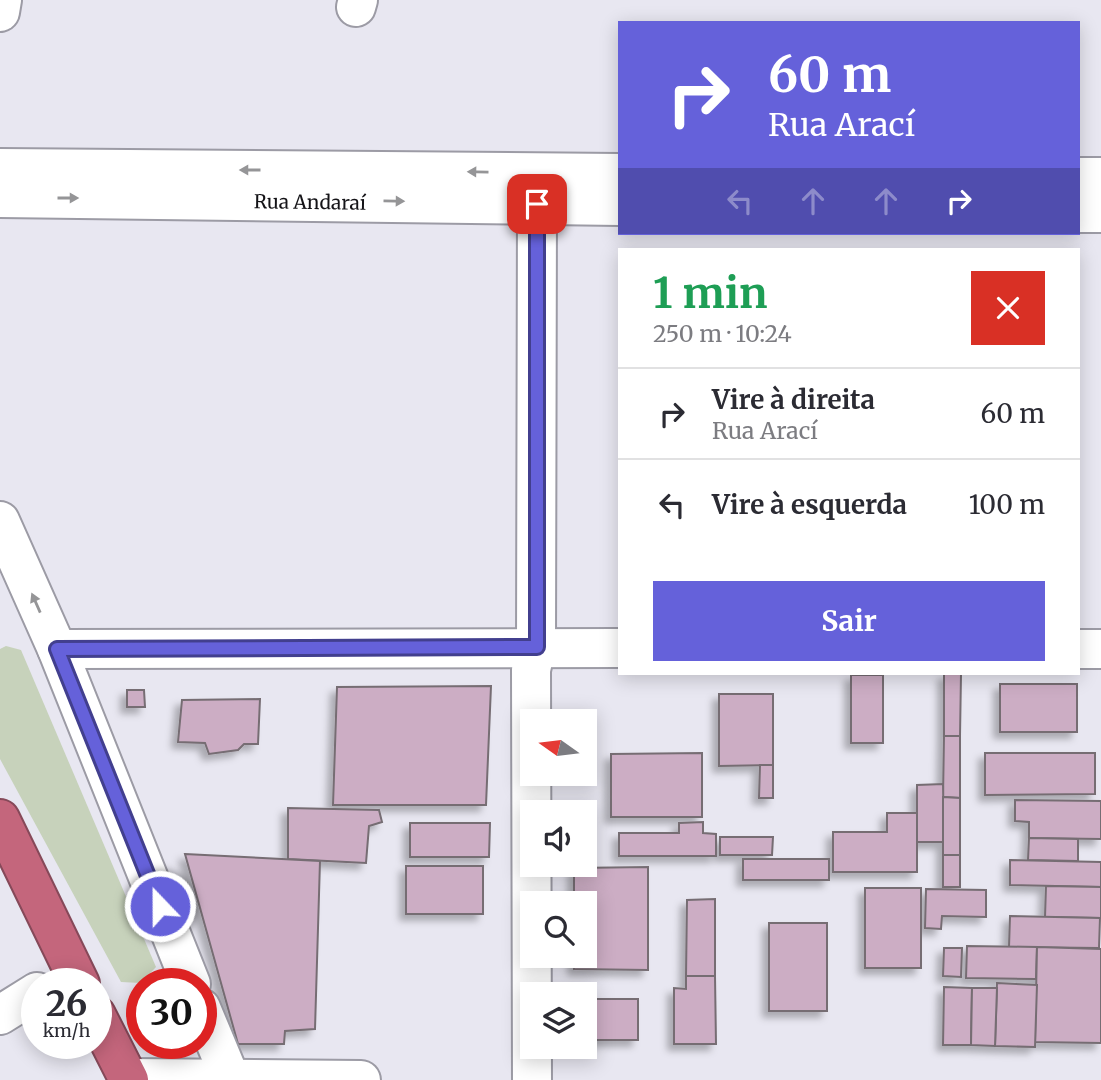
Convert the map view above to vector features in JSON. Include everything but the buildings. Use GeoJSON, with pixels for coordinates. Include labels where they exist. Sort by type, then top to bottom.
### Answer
{"type":"FeatureCollection","features":[{"type":"Feature","properties":{"kind":"highway"},"geometry":{"type":"LineString","coordinates":[[0,819],[63,968]]}},
{"type":"Feature","properties":{"kind":"highway"},"geometry":{"type":"LineString","coordinates":[[112,1047],[128,1079]]}},
{"type":"Feature","properties":{"kind":"street"},"geometry":{"type":"LineString","coordinates":[[0,12],[2,0]]}},
{"type":"Feature","properties":{"kind":"street","name":"Rua Andaraí"},"geometry":{"type":"LineString","coordinates":[[0,167],[618,173]]}},
{"type":"Feature","properties":{"kind":"street"},"geometry":{"type":"LineString","coordinates":[[1080,177],[1101,177]]}},
{"type":"Feature","properties":{"kind":"street","name":"Rua Andaraí"},"geometry":{"type":"LineString","coordinates":[[0,198],[618,206]]}},
{"type":"Feature","properties":{"kind":"street"},"geometry":{"type":"LineString","coordinates":[[532,1080],[531,670],[537,647],[537,204]]}},
{"type":"Feature","properties":{"kind":"street"},"geometry":{"type":"LineString","coordinates":[[1080,213],[1101,213]]}},
{"type":"Feature","properties":{"kind":"street"},"geometry":{"type":"LineString","coordinates":[[0,521],[57,649],[185,968]]}},
{"type":"Feature","properties":{"kind":"street"},"geometry":{"type":"LineString","coordinates":[[57,649],[618,648]]}},
{"type":"Feature","properties":{"kind":"street"},"geometry":{"type":"LineString","coordinates":[[1080,649],[1101,649]]}},
{"type":"Feature","properties":{"kind":"street"},"geometry":{"type":"LineString","coordinates":[[0,1015],[21,1002]]}},
{"type":"Feature","properties":{"kind":"street"},"geometry":{"type":"LineString","coordinates":[[217,1047],[230,1078]]}},
{"type":"Feature","properties":{"kind":"street"},"geometry":{"type":"LineString","coordinates":[[128,1079],[361,1080]]}},
{"type":"Feature","properties":{"kind":"green space"},"geometry":{"type":"Polygon","coordinates":[[[6,646],[21,650],[156,967],[126,968],[126,982],[121,982],[0,759],[0,649],[6,646]]]}},
{"type":"Feature","properties":{"kind":"route"},"geometry":{"type":"LineString","coordinates":[[160,906],[57,649],[537,647],[537,204]]}}]}
